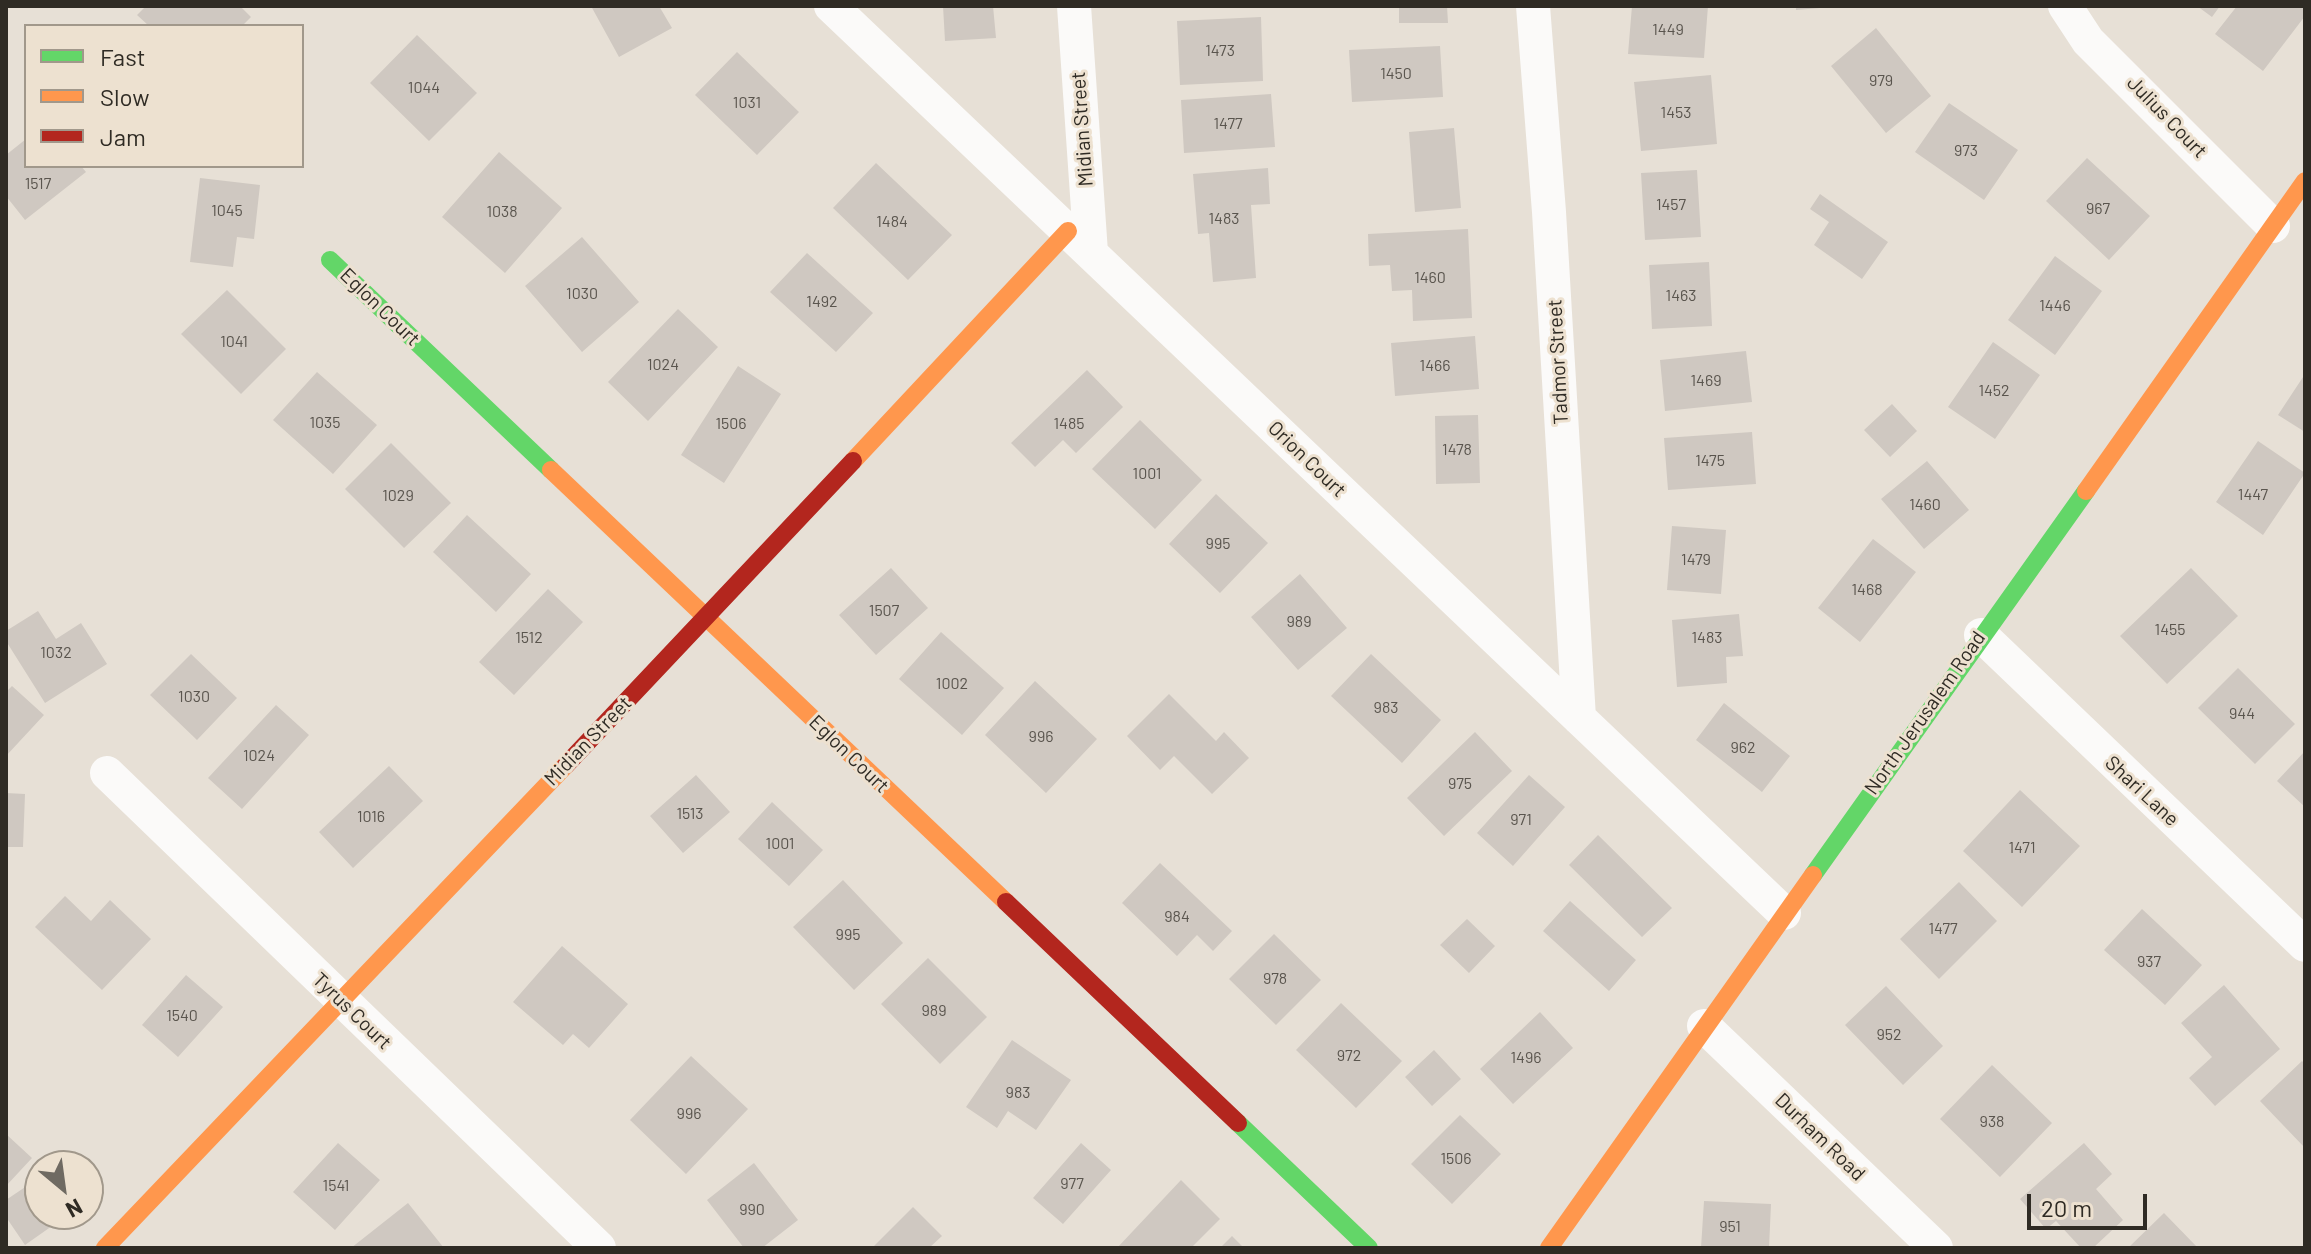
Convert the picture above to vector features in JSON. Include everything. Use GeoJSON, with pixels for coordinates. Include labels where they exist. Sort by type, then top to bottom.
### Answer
{"type":"FeatureCollection","features":[{"type":"Feature","properties":{"kind":"street","name":"Orion Court"},"geometry":{"type":"LineString","coordinates":[[831,6],[1784,913]]}},
{"type":"Feature","properties":{"kind":"street","name":"Midian Street"},"geometry":{"type":"LineString","coordinates":[[105,1248],[706,618],[1079,242],[1074,6]]}},
{"type":"Feature","properties":{"kind":"street","name":"Tadmor Street"},"geometry":{"type":"LineString","coordinates":[[1533,6],[1549,212],[1579,718]]}},
{"type":"Feature","properties":{"kind":"street","name":"Julius Court"},"geometry":{"type":"LineString","coordinates":[[2065,6],[2088,41],[2273,226]]}},
{"type":"Feature","properties":{"kind":"street","name":"North Jerusalem Road"},"geometry":{"type":"LineString","coordinates":[[1549,1248],[2305,181]]}},
{"type":"Feature","properties":{"kind":"street","name":"Eglon Court"},"geometry":{"type":"LineString","coordinates":[[330,260],[1369,1248]]}},
{"type":"Feature","properties":{"kind":"street","name":"Shari Lane"},"geometry":{"type":"LineString","coordinates":[[1981,635],[2305,945]]}},
{"type":"Feature","properties":{"kind":"street","name":"Tyrus Court"},"geometry":{"type":"LineString","coordinates":[[107,773],[599,1248]]}},
{"type":"Feature","properties":{"kind":"street","name":"Durham Road"},"geometry":{"type":"LineString","coordinates":[[1704,1026],[1936,1248]]}},
{"type":"Feature","properties":{"kind":"building"},"geometry":{"type":"Polygon","coordinates":[[[146,6],[240,6],[251,17],[244,24],[147,24],[137,15],[146,6]]]}},
{"type":"Feature","properties":{"kind":"building"},"geometry":{"type":"Polygon","coordinates":[[[591,6],[659,6],[672,28],[619,57],[591,6]]]}},
{"type":"Feature","properties":{"kind":"building"},"geometry":{"type":"Polygon","coordinates":[[[943,6],[993,6],[996,38],[945,41],[943,6]]]}},
{"type":"Feature","properties":{"kind":"building"},"geometry":{"type":"Polygon","coordinates":[[[1399,6],[1447,6],[1448,23],[1399,23],[1399,6]]]}},
{"type":"Feature","properties":{"kind":"building"},"geometry":{"type":"Polygon","coordinates":[[[1632,6],[1708,6],[1704,58],[1628,54],[1632,6]]]}},
{"type":"Feature","properties":{"kind":"building"},"geometry":{"type":"Polygon","coordinates":[[[1796,6],[1819,6],[1820,8],[1796,10],[1796,6]]]}},
{"type":"Feature","properties":{"kind":"building"},"geometry":{"type":"Polygon","coordinates":[[[2197,6],[2220,6],[2212,17],[2197,6]]]}},
{"type":"Feature","properties":{"kind":"building"},"geometry":{"type":"Polygon","coordinates":[[[2237,6],[2305,6],[2305,16],[2263,71],[2215,34],[2237,6]]]}},
{"type":"Feature","properties":{"kind":"building"},"geometry":{"type":"Polygon","coordinates":[[[1261,17],[1263,81],[1180,85],[1177,21],[1261,17]]]}},
{"type":"Feature","properties":{"kind":"building"},"geometry":{"type":"Polygon","coordinates":[[[1876,28],[1931,96],[1886,133],[1831,66],[1876,28]]]}},
{"type":"Feature","properties":{"kind":"building"},"geometry":{"type":"Polygon","coordinates":[[[417,35],[477,93],[429,141],[370,83],[417,35]]]}},
{"type":"Feature","properties":{"kind":"building"},"geometry":{"type":"Polygon","coordinates":[[[1440,46],[1443,97],[1352,102],[1349,50],[1440,46]]]}},
{"type":"Feature","properties":{"kind":"building"},"geometry":{"type":"Polygon","coordinates":[[[737,52],[799,112],[757,155],[695,95],[737,52]]]}},
{"type":"Feature","properties":{"kind":"building"},"geometry":{"type":"Polygon","coordinates":[[[1711,75],[1717,144],[1641,151],[1634,82],[1711,75]]]}},
{"type":"Feature","properties":{"kind":"building"},"geometry":{"type":"Polygon","coordinates":[[[1271,94],[1275,147],[1184,153],[1181,100],[1271,94]]]}},
{"type":"Feature","properties":{"kind":"building"},"geometry":{"type":"Polygon","coordinates":[[[1949,103],[2018,150],[1984,200],[1915,152],[1949,103]]]}},
{"type":"Feature","properties":{"kind":"building"},"geometry":{"type":"Polygon","coordinates":[[[1454,128],[1461,208],[1415,212],[1409,132],[1454,128]]]}},
{"type":"Feature","properties":{"kind":"building"},"geometry":{"type":"Polygon","coordinates":[[[24,141],[24,168],[83,168],[86,172],[25,220],[6,196],[6,155],[24,141]]]}},
{"type":"Feature","properties":{"kind":"building"},"geometry":{"type":"Polygon","coordinates":[[[499,152],[562,208],[505,273],[442,217],[499,152]]]}},
{"type":"Feature","properties":{"kind":"building"},"geometry":{"type":"Polygon","coordinates":[[[2087,158],[2150,216],[2109,260],[2046,201],[2087,158]]]}},
{"type":"Feature","properties":{"kind":"building"},"geometry":{"type":"Polygon","coordinates":[[[876,163],[952,235],[908,280],[833,208],[876,163]]]}},
{"type":"Feature","properties":{"kind":"building"},"geometry":{"type":"Polygon","coordinates":[[[1268,168],[1270,204],[1251,205],[1256,278],[1213,282],[1209,233],[1198,234],[1193,174],[1268,168]]]}},
{"type":"Feature","properties":{"kind":"building"},"geometry":{"type":"Polygon","coordinates":[[[1697,170],[1701,237],[1645,240],[1641,173],[1697,170]]]}},
{"type":"Feature","properties":{"kind":"building"},"geometry":{"type":"Polygon","coordinates":[[[200,178],[260,185],[254,239],[237,237],[233,267],[190,262],[200,178]]]}},
{"type":"Feature","properties":{"kind":"building"},"geometry":{"type":"Polygon","coordinates":[[[1820,194],[1888,242],[1862,279],[1814,245],[1829,222],[1810,209],[1820,194]]]}},
{"type":"Feature","properties":{"kind":"building"},"geometry":{"type":"Polygon","coordinates":[[[1468,229],[1472,318],[1413,321],[1412,290],[1392,291],[1390,265],[1369,266],[1368,234],[1468,229]]]}},
{"type":"Feature","properties":{"kind":"building"},"geometry":{"type":"Polygon","coordinates":[[[582,237],[639,302],[582,352],[525,286],[582,237]]]}},
{"type":"Feature","properties":{"kind":"building"},"geometry":{"type":"Polygon","coordinates":[[[807,253],[873,313],[836,352],[770,292],[807,253]]]}},
{"type":"Feature","properties":{"kind":"building"},"geometry":{"type":"Polygon","coordinates":[[[2055,256],[2102,291],[2055,355],[2008,320],[2055,256]]]}},
{"type":"Feature","properties":{"kind":"building"},"geometry":{"type":"Polygon","coordinates":[[[1709,262],[1712,326],[1652,329],[1649,265],[1709,262]]]}},
{"type":"Feature","properties":{"kind":"building"},"geometry":{"type":"Polygon","coordinates":[[[227,290],[286,349],[241,394],[181,334],[227,290]]]}},
{"type":"Feature","properties":{"kind":"building"},"geometry":{"type":"Polygon","coordinates":[[[678,309],[718,347],[648,421],[608,382],[678,309]]]}},
{"type":"Feature","properties":{"kind":"building"},"geometry":{"type":"Polygon","coordinates":[[[1475,336],[1479,389],[1395,396],[1391,343],[1475,336]]]}},
{"type":"Feature","properties":{"kind":"building"},"geometry":{"type":"Polygon","coordinates":[[[1993,342],[2040,375],[1995,439],[1948,407],[1993,342]]]}},
{"type":"Feature","properties":{"kind":"building"},"geometry":{"type":"Polygon","coordinates":[[[1746,351],[1752,402],[1665,411],[1660,360],[1746,351]]]}},
{"type":"Feature","properties":{"kind":"building"},"geometry":{"type":"Polygon","coordinates":[[[738,366],[781,394],[724,483],[681,455],[738,366]]]}},
{"type":"Feature","properties":{"kind":"building"},"geometry":{"type":"Polygon","coordinates":[[[1087,370],[1123,407],[1076,453],[1063,440],[1035,467],[1011,443],[1087,370]]]}},
{"type":"Feature","properties":{"kind":"building"},"geometry":{"type":"Polygon","coordinates":[[[317,372],[377,425],[333,474],[273,420],[317,372]]]}},
{"type":"Feature","properties":{"kind":"building"},"geometry":{"type":"Polygon","coordinates":[[[2305,374],[2305,432],[2278,415],[2305,374]]]}},
{"type":"Feature","properties":{"kind":"building"},"geometry":{"type":"Polygon","coordinates":[[[1892,404],[1917,431],[1890,457],[1864,430],[1892,404]]]}},
{"type":"Feature","properties":{"kind":"building"},"geometry":{"type":"Polygon","coordinates":[[[1478,415],[1480,483],[1436,484],[1435,416],[1478,415]]]}},
{"type":"Feature","properties":{"kind":"building"},"geometry":{"type":"Polygon","coordinates":[[[1140,420],[1202,480],[1155,529],[1092,469],[1140,420]]]}},
{"type":"Feature","properties":{"kind":"building"},"geometry":{"type":"Polygon","coordinates":[[[1752,432],[1756,484],[1668,490],[1664,438],[1752,432]]]}},
{"type":"Feature","properties":{"kind":"building"},"geometry":{"type":"Polygon","coordinates":[[[2258,441],[2305,473],[2263,535],[2216,502],[2258,441]]]}},
{"type":"Feature","properties":{"kind":"building"},"geometry":{"type":"Polygon","coordinates":[[[391,443],[451,503],[404,548],[345,489],[391,443]]]}},
{"type":"Feature","properties":{"kind":"building"},"geometry":{"type":"Polygon","coordinates":[[[1927,461],[1969,510],[1924,549],[1881,499],[1927,461]]]}},
{"type":"Feature","properties":{"kind":"building"},"geometry":{"type":"Polygon","coordinates":[[[1216,494],[1268,543],[1220,593],[1169,544],[1216,494]]]}},
{"type":"Feature","properties":{"kind":"building"},"geometry":{"type":"Polygon","coordinates":[[[467,515],[531,574],[496,612],[433,552],[467,515]]]}},
{"type":"Feature","properties":{"kind":"building"},"geometry":{"type":"Polygon","coordinates":[[[1672,526],[1726,530],[1721,594],[1667,590],[1672,526]]]}},
{"type":"Feature","properties":{"kind":"building"},"geometry":{"type":"Polygon","coordinates":[[[1873,539],[1916,572],[1860,642],[1818,608],[1873,539]]]}},
{"type":"Feature","properties":{"kind":"building"},"geometry":{"type":"Polygon","coordinates":[[[891,568],[928,608],[876,655],[839,615],[891,568]]]}},
{"type":"Feature","properties":{"kind":"building"},"geometry":{"type":"Polygon","coordinates":[[[2191,568],[2238,616],[2167,684],[2120,636],[2191,568]]]}},
{"type":"Feature","properties":{"kind":"building"},"geometry":{"type":"Polygon","coordinates":[[[1300,574],[1347,628],[1298,670],[1251,617],[1300,574]]]}},
{"type":"Feature","properties":{"kind":"building"},"geometry":{"type":"Polygon","coordinates":[[[548,589],[583,622],[514,695],[479,662],[548,589]]]}},
{"type":"Feature","properties":{"kind":"building"},"geometry":{"type":"Polygon","coordinates":[[[38,611],[56,639],[81,623],[107,664],[45,703],[6,641],[6,631],[38,611]]]}},
{"type":"Feature","properties":{"kind":"building"},"geometry":{"type":"Polygon","coordinates":[[[1739,614],[1743,656],[1726,657],[1727,683],[1677,687],[1672,620],[1739,614]]]}},
{"type":"Feature","properties":{"kind":"building"},"geometry":{"type":"Polygon","coordinates":[[[941,632],[1004,688],[962,735],[899,679],[941,632]]]}},
{"type":"Feature","properties":{"kind":"building"},"geometry":{"type":"Polygon","coordinates":[[[191,654],[237,698],[197,740],[150,695],[191,654]]]}},
{"type":"Feature","properties":{"kind":"building"},"geometry":{"type":"Polygon","coordinates":[[[1371,654],[1441,720],[1402,763],[1331,696],[1371,654]]]}},
{"type":"Feature","properties":{"kind":"building"},"geometry":{"type":"Polygon","coordinates":[[[2238,668],[2295,724],[2255,764],[2198,708],[2238,668]]]}},
{"type":"Feature","properties":{"kind":"building"},"geometry":{"type":"Polygon","coordinates":[[[1035,681],[1097,739],[1046,793],[985,735],[1035,681]]]}},
{"type":"Feature","properties":{"kind":"building"},"geometry":{"type":"Polygon","coordinates":[[[12,686],[44,715],[6,756],[6,692],[12,686]]]}},
{"type":"Feature","properties":{"kind":"building"},"geometry":{"type":"Polygon","coordinates":[[[1169,694],[1216,741],[1224,732],[1249,758],[1212,794],[1174,756],[1160,770],[1127,736],[1169,694]]]}},
{"type":"Feature","properties":{"kind":"building"},"geometry":{"type":"Polygon","coordinates":[[[1724,703],[1790,756],[1762,792],[1696,740],[1724,703]]]}},
{"type":"Feature","properties":{"kind":"building"},"geometry":{"type":"Polygon","coordinates":[[[276,705],[309,735],[242,809],[208,778],[276,705]]]}},
{"type":"Feature","properties":{"kind":"building"},"geometry":{"type":"Polygon","coordinates":[[[1475,732],[1512,771],[1444,836],[1407,798],[1475,732]]]}},
{"type":"Feature","properties":{"kind":"building"},"geometry":{"type":"Polygon","coordinates":[[[2305,751],[2305,807],[2277,781],[2305,751]]]}},
{"type":"Feature","properties":{"kind":"building"},"geometry":{"type":"Polygon","coordinates":[[[389,766],[423,801],[353,868],[319,832],[389,766]]]}},
{"type":"Feature","properties":{"kind":"building"},"geometry":{"type":"Polygon","coordinates":[[[696,775],[730,812],[683,853],[650,816],[696,775]]]}},
{"type":"Feature","properties":{"kind":"building"},"geometry":{"type":"Polygon","coordinates":[[[1529,775],[1565,807],[1513,866],[1477,833],[1529,775]]]}},
{"type":"Feature","properties":{"kind":"building"},"geometry":{"type":"Polygon","coordinates":[[[2020,790],[2080,846],[2022,907],[1963,851],[2020,790]]]}},
{"type":"Feature","properties":{"kind":"building"},"geometry":{"type":"Polygon","coordinates":[[[6,793],[25,794],[23,847],[6,847],[6,793]]]}},
{"type":"Feature","properties":{"kind":"building"},"geometry":{"type":"Polygon","coordinates":[[[772,802],[823,850],[789,886],[738,839],[772,802]]]}},
{"type":"Feature","properties":{"kind":"building"},"geometry":{"type":"Polygon","coordinates":[[[1598,835],[1672,908],[1642,937],[1569,865],[1598,835]]]}},
{"type":"Feature","properties":{"kind":"building"},"geometry":{"type":"Polygon","coordinates":[[[1160,863],[1232,931],[1213,951],[1197,935],[1177,956],[1122,903],[1160,863]]]}},
{"type":"Feature","properties":{"kind":"building"},"geometry":{"type":"Polygon","coordinates":[[[843,880],[903,943],[854,990],[793,927],[843,880]]]}},
{"type":"Feature","properties":{"kind":"building"},"geometry":{"type":"Polygon","coordinates":[[[1959,882],[1997,921],[1939,979],[1900,939],[1959,882]]]}},
{"type":"Feature","properties":{"kind":"building"},"geometry":{"type":"Polygon","coordinates":[[[65,896],[91,921],[110,900],[151,939],[102,990],[35,927],[65,896]]]}},
{"type":"Feature","properties":{"kind":"building"},"geometry":{"type":"Polygon","coordinates":[[[1570,901],[1636,960],[1609,991],[1543,931],[1570,901]]]}},
{"type":"Feature","properties":{"kind":"building"},"geometry":{"type":"Polygon","coordinates":[[[2142,909],[2202,965],[2165,1005],[2104,950],[2142,909]]]}},
{"type":"Feature","properties":{"kind":"building"},"geometry":{"type":"Polygon","coordinates":[[[1467,919],[1495,946],[1469,973],[1440,945],[1467,919]]]}},
{"type":"Feature","properties":{"kind":"building"},"geometry":{"type":"Polygon","coordinates":[[[1274,934],[1321,980],[1276,1025],[1229,979],[1274,934]]]}},
{"type":"Feature","properties":{"kind":"building"},"geometry":{"type":"Polygon","coordinates":[[[562,946],[628,1004],[589,1048],[573,1034],[563,1045],[513,1002],[562,946]]]}},
{"type":"Feature","properties":{"kind":"building"},"geometry":{"type":"Polygon","coordinates":[[[928,958],[987,1017],[940,1064],[881,1004],[928,958]]]}},
{"type":"Feature","properties":{"kind":"building"},"geometry":{"type":"Polygon","coordinates":[[[186,975],[223,1007],[178,1057],[142,1025],[186,975]]]}},
{"type":"Feature","properties":{"kind":"building"},"geometry":{"type":"Polygon","coordinates":[[[2224,985],[2280,1049],[2215,1106],[2189,1078],[2212,1057],[2181,1023],[2224,985]]]}},
{"type":"Feature","properties":{"kind":"building"},"geometry":{"type":"Polygon","coordinates":[[[1886,986],[1943,1046],[1903,1085],[1845,1025],[1886,986]]]}},
{"type":"Feature","properties":{"kind":"building"},"geometry":{"type":"Polygon","coordinates":[[[1341,1003],[1402,1061],[1356,1108],[1296,1050],[1341,1003]]]}},
{"type":"Feature","properties":{"kind":"building"},"geometry":{"type":"Polygon","coordinates":[[[1540,1012],[1573,1048],[1513,1104],[1480,1069],[1540,1012]]]}},
{"type":"Feature","properties":{"kind":"building"},"geometry":{"type":"Polygon","coordinates":[[[1012,1040],[1071,1080],[1036,1130],[1008,1111],[997,1128],[966,1107],[1012,1040]]]}},
{"type":"Feature","properties":{"kind":"building"},"geometry":{"type":"Polygon","coordinates":[[[1434,1050],[1461,1079],[1432,1106],[1405,1077],[1434,1050]]]}},
{"type":"Feature","properties":{"kind":"building"},"geometry":{"type":"Polygon","coordinates":[[[691,1056],[748,1109],[686,1174],[630,1120],[691,1056]]]}},
{"type":"Feature","properties":{"kind":"building"},"geometry":{"type":"Polygon","coordinates":[[[2302,1061],[2305,1064],[2305,1148],[2260,1101],[2302,1061]]]}},
{"type":"Feature","properties":{"kind":"building"},"geometry":{"type":"Polygon","coordinates":[[[1992,1065],[2052,1123],[2000,1177],[1940,1119],[1992,1065]]]}},
{"type":"Feature","properties":{"kind":"building"},"geometry":{"type":"Polygon","coordinates":[[[1460,1115],[1501,1154],[1452,1204],[1411,1164],[1460,1115]]]}},
{"type":"Feature","properties":{"kind":"building"},"geometry":{"type":"Polygon","coordinates":[[[6,1134],[24,1151],[24,1167],[6,1186],[6,1134]]]}},
{"type":"Feature","properties":{"kind":"building"},"geometry":{"type":"Polygon","coordinates":[[[338,1143],[380,1180],[335,1230],[293,1192],[338,1143]]]}},
{"type":"Feature","properties":{"kind":"building"},"geometry":{"type":"Polygon","coordinates":[[[1081,1143],[1111,1170],[1063,1224],[1033,1198],[1081,1143]]]}},
{"type":"Feature","properties":{"kind":"building"},"geometry":{"type":"Polygon","coordinates":[[[2084,1143],[2112,1174],[2096,1189],[2123,1220],[2093,1248],[2081,1248],[2056,1221],[2046,1229],[2020,1199],[2084,1143]]]}},
{"type":"Feature","properties":{"kind":"building"},"geometry":{"type":"Polygon","coordinates":[[[754,1163],[798,1220],[762,1248],[744,1248],[707,1200],[754,1163]]]}},
{"type":"Feature","properties":{"kind":"building"},"geometry":{"type":"Polygon","coordinates":[[[1181,1180],[1220,1219],[1191,1248],[1117,1248],[1181,1180]]]}},
{"type":"Feature","properties":{"kind":"building"},"geometry":{"type":"Polygon","coordinates":[[[24,1188],[24,1230],[46,1230],[25,1245],[6,1217],[6,1200],[24,1188]]]}},
{"type":"Feature","properties":{"kind":"building"},"geometry":{"type":"Polygon","coordinates":[[[1704,1201],[1771,1204],[1769,1248],[1701,1248],[1704,1201]]]}},
{"type":"Feature","properties":{"kind":"building"},"geometry":{"type":"Polygon","coordinates":[[[408,1203],[444,1248],[351,1248],[408,1203]]]}},
{"type":"Feature","properties":{"kind":"building"},"geometry":{"type":"Polygon","coordinates":[[[913,1207],[942,1236],[929,1248],[872,1248],[913,1207]]]}},
{"type":"Feature","properties":{"kind":"building"},"geometry":{"type":"Polygon","coordinates":[[[2164,1213],[2197,1247],[2128,1248],[2164,1213]]]}},
{"type":"Feature","properties":{"kind":"building"},"geometry":{"type":"Polygon","coordinates":[[[1232,1236],[1244,1248],[1220,1248],[1232,1236]]]}},
{"type":"Feature","properties":{"kind":"traffic: fast"},"geometry":{"type":"LineString","coordinates":[[330,260],[551,470]]}},
{"type":"Feature","properties":{"kind":"traffic: fast"},"geometry":{"type":"LineString","coordinates":[[1813,875],[2086,491]]}},
{"type":"Feature","properties":{"kind":"traffic: fast"},"geometry":{"type":"LineString","coordinates":[[1238,1123],[1369,1248]]}},
{"type":"Feature","properties":{"kind":"traffic: slow"},"geometry":{"type":"LineString","coordinates":[[2086,491],[2305,181]]}},
{"type":"Feature","properties":{"kind":"traffic: slow"},"geometry":{"type":"LineString","coordinates":[[853,461],[1068,231]]}},
{"type":"Feature","properties":{"kind":"traffic: slow"},"geometry":{"type":"LineString","coordinates":[[551,470],[1006,902]]}},
{"type":"Feature","properties":{"kind":"traffic: slow"},"geometry":{"type":"LineString","coordinates":[[105,1248],[566,765]]}},
{"type":"Feature","properties":{"kind":"traffic: slow"},"geometry":{"type":"LineString","coordinates":[[1549,1248],[1813,875]]}},
{"type":"Feature","properties":{"kind":"traffic: jam"},"geometry":{"type":"LineString","coordinates":[[566,765],[853,461]]}},
{"type":"Feature","properties":{"kind":"traffic: jam"},"geometry":{"type":"LineString","coordinates":[[1006,902],[1238,1123]]}}]}
